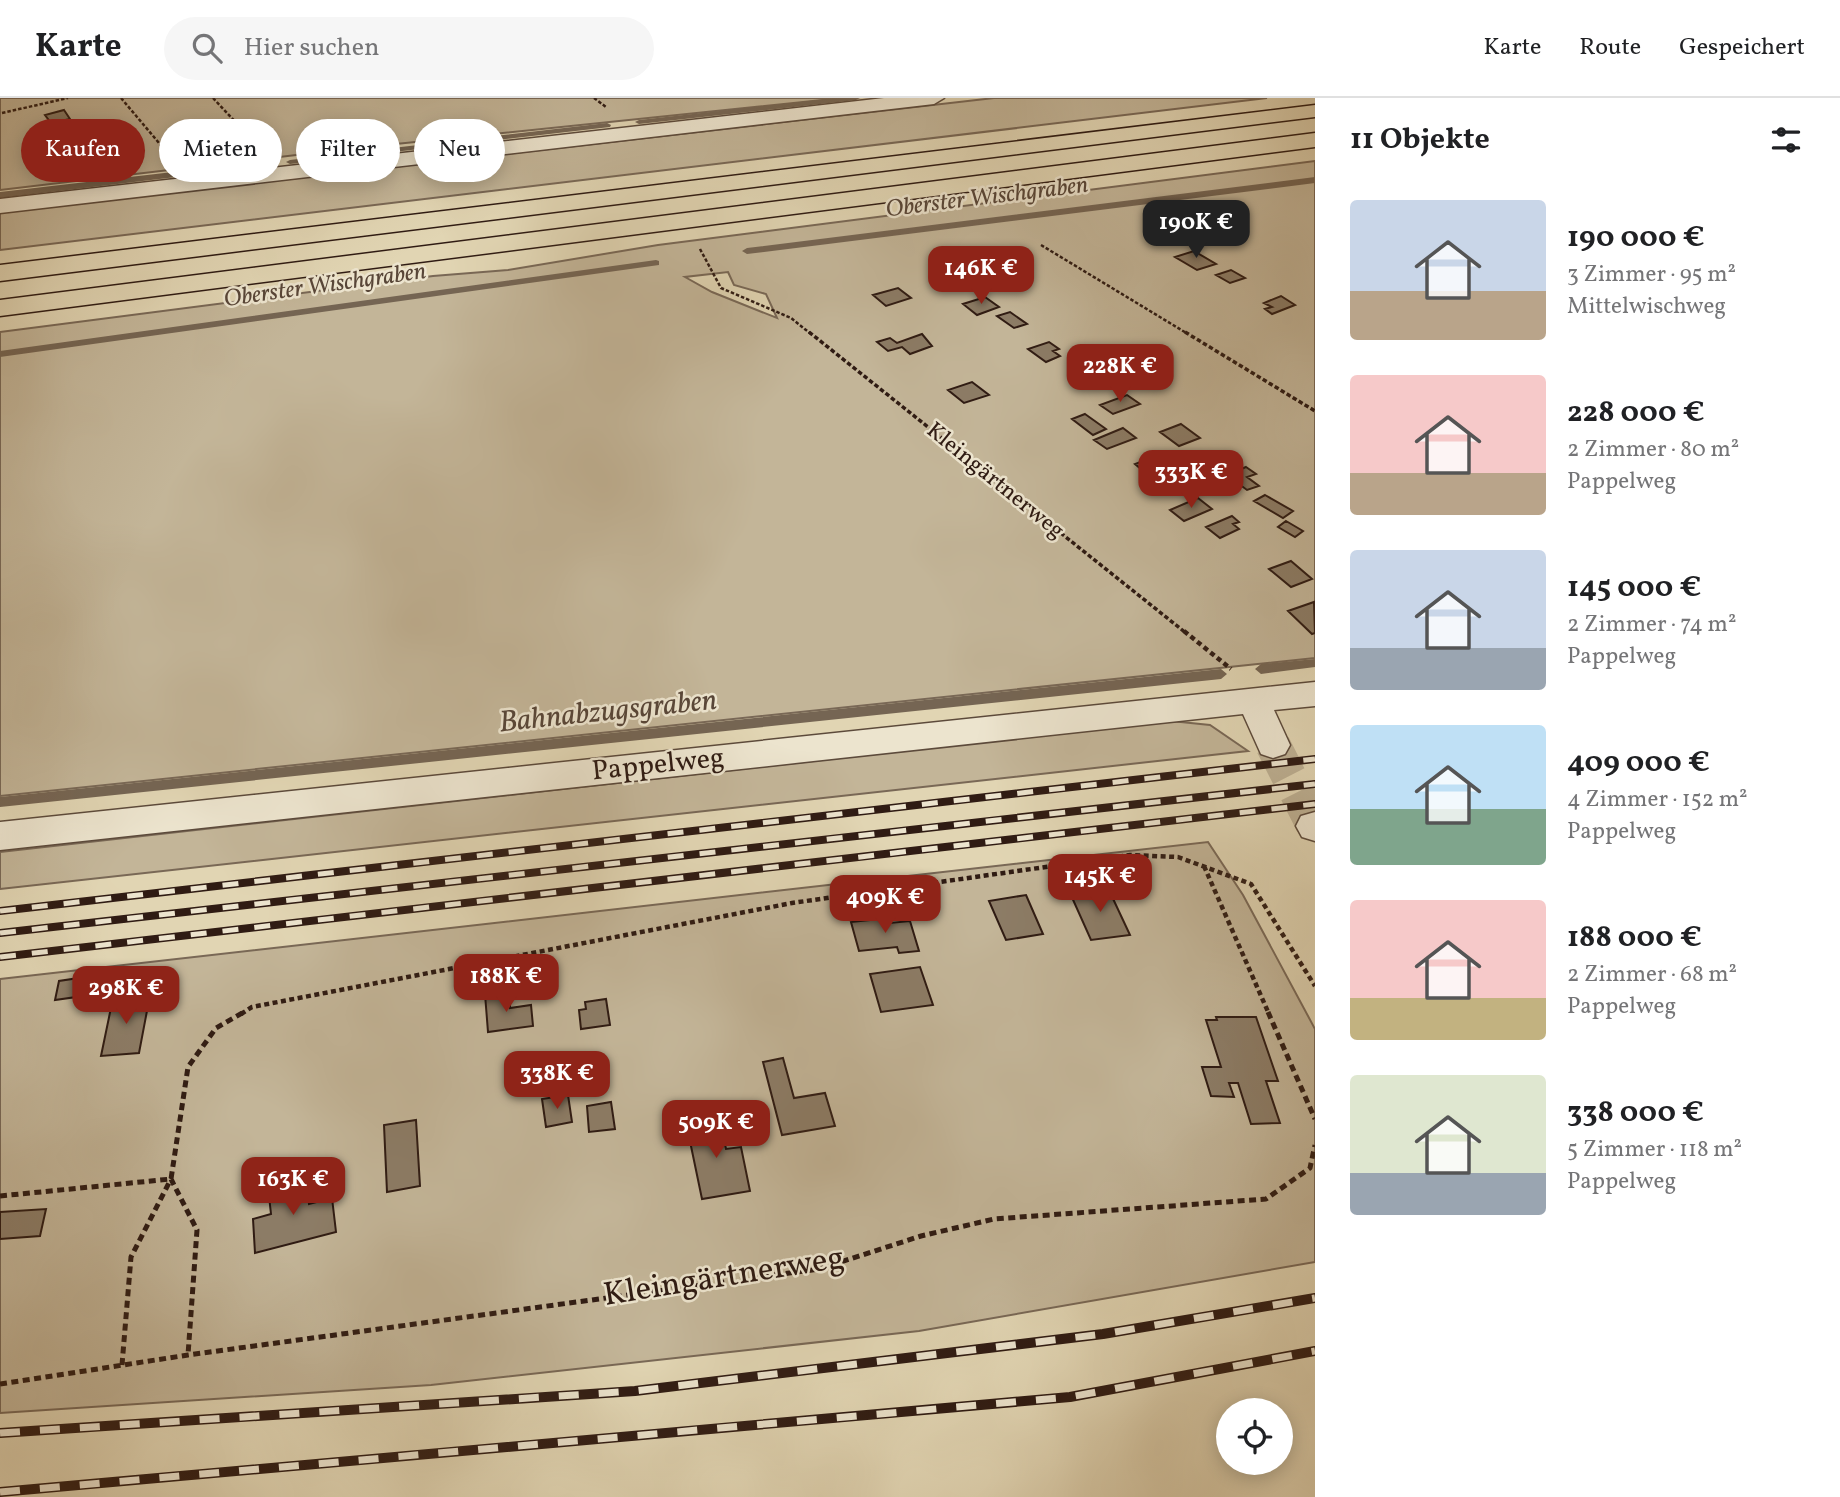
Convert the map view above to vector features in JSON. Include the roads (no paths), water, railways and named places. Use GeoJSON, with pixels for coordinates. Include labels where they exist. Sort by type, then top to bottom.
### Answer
{"type":"FeatureCollection","features":[{"type":"Feature","properties":{"kind":"highway"},"geometry":{"type":"LineString","coordinates":[[0,273],[1315,111]]}},
{"type":"Feature","properties":{"kind":"highway"},"geometry":{"type":"LineString","coordinates":[[0,308],[1315,140]]}},
{"type":"Feature","properties":{"kind":"street"},"geometry":{"type":"LineString","coordinates":[[0,206],[933,98]]}},
{"type":"Feature","properties":{"kind":"street","name":"Pappelweg"},"geometry":{"type":"LineString","coordinates":[[0,836],[1315,694]]}},
{"type":"Feature","properties":{"kind":"street"},"geometry":{"type":"LineString","coordinates":[[1254,701],[1273,746]]}},
{"type":"Feature","properties":{"kind":"waterway"},"geometry":{"type":"LineString","coordinates":[[639,122],[856,98]]}},
{"type":"Feature","properties":{"kind":"waterway"},"geometry":{"type":"LineString","coordinates":[[290,162],[607,125]]}},
{"type":"Feature","properties":{"kind":"waterway"},"geometry":{"type":"LineString","coordinates":[[0,195],[159,177]]}},
{"type":"Feature","properties":{"kind":"waterway","name":"Oberster Wischgraben"},"geometry":{"type":"LineString","coordinates":[[747,251],[1315,180]]}},
{"type":"Feature","properties":{"kind":"waterway","name":"Oberster Wischgraben"},"geometry":{"type":"LineString","coordinates":[[0,354],[656,263]]}},
{"type":"Feature","properties":{"kind":"waterway","name":"Bahnabzugsgraben"},"geometry":{"type":"LineString","coordinates":[[1261,669],[1315,663]]}},
{"type":"Feature","properties":{"kind":"waterway","name":"Bahnabzugsgraben"},"geometry":{"type":"LineString","coordinates":[[0,802],[1221,674]]}},
{"type":"Feature","properties":{"kind":"tunnel"},"geometry":{"type":"LineString","coordinates":[[1273,745],[1314,826]]}},
{"type":"Feature","properties":{"kind":"railway"},"geometry":{"type":"LineString","coordinates":[[0,911],[1315,759]]}},
{"type":"Feature","properties":{"kind":"railway"},"geometry":{"type":"LineString","coordinates":[[0,933],[1315,784]]}},
{"type":"Feature","properties":{"kind":"railway"},"geometry":{"type":"LineString","coordinates":[[0,957],[1315,804]]}},
{"type":"Feature","properties":{"kind":"railway"},"geometry":{"type":"LineString","coordinates":[[0,1433],[635,1391],[1103,1334],[1315,1298]]}},
{"type":"Feature","properties":{"kind":"railway"},"geometry":{"type":"LineString","coordinates":[[0,1492],[1070,1397],[1315,1351]]}}]}
